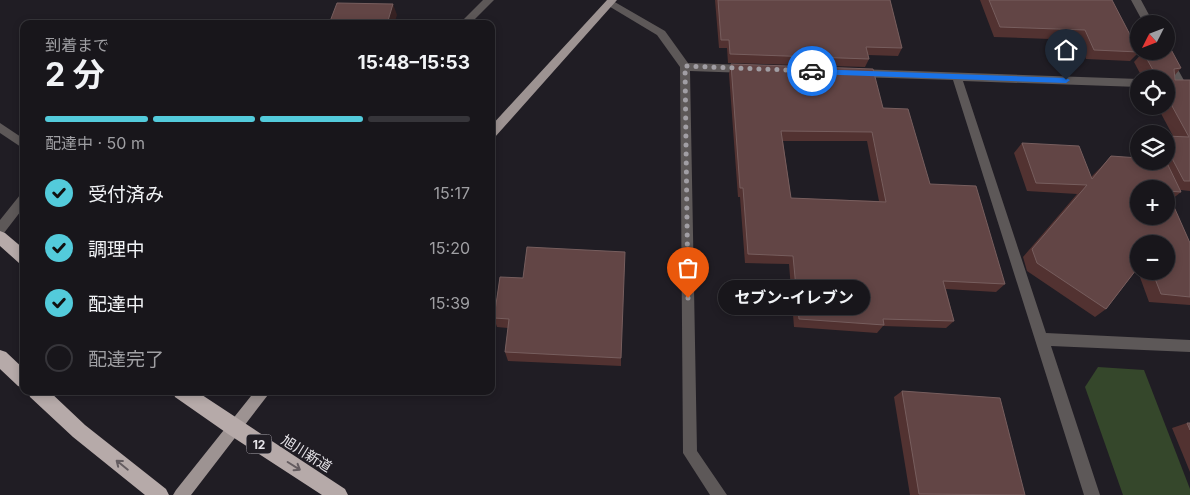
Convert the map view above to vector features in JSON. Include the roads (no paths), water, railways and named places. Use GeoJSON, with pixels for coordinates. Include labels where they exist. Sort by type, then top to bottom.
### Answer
{"type":"FeatureCollection","features":[{"type":"Feature","properties":{"kind":"highway"},"geometry":{"type":"LineString","coordinates":[[0,237],[20,254]]}},
{"type":"Feature","properties":{"kind":"highway"},"geometry":{"type":"LineString","coordinates":[[0,358],[20,376]]}},
{"type":"Feature","properties":{"kind":"highway"},"geometry":{"type":"LineString","coordinates":[[40,395],[79,431],[160,495]]}},
{"type":"Feature","properties":{"kind":"highway","name":"旭川新道"},"geometry":{"type":"LineString","coordinates":[[187,395],[234,428],[339,495]]}},
{"type":"Feature","properties":{"kind":"main road"},"geometry":{"type":"LineString","coordinates":[[495,130],[611,2]]}},
{"type":"Feature","properties":{"kind":"main road"},"geometry":{"type":"LineString","coordinates":[[181,495],[261,395]]}},
{"type":"Feature","properties":{"kind":"street"},"geometry":{"type":"LineString","coordinates":[[468,20],[489,0]]}},
{"type":"Feature","properties":{"kind":"street"},"geometry":{"type":"LineString","coordinates":[[1136,0],[1144,15]]}},
{"type":"Feature","properties":{"kind":"street"},"geometry":{"type":"LineString","coordinates":[[611,2],[661,33],[685,66],[690,453],[719,495]]}},
{"type":"Feature","properties":{"kind":"street"},"geometry":{"type":"LineString","coordinates":[[1170,60],[1186,84]]}},
{"type":"Feature","properties":{"kind":"street"},"geometry":{"type":"LineString","coordinates":[[685,66],[763,70]]}},
{"type":"Feature","properties":{"kind":"street"},"geometry":{"type":"LineString","coordinates":[[850,73],[1130,83]]}},
{"type":"Feature","properties":{"kind":"street"},"geometry":{"type":"LineString","coordinates":[[957,77],[1092,495]]}},
{"type":"Feature","properties":{"kind":"street"},"geometry":{"type":"LineString","coordinates":[[0,128],[20,142]]}},
{"type":"Feature","properties":{"kind":"street"},"geometry":{"type":"LineString","coordinates":[[0,230],[20,203]]}},
{"type":"Feature","properties":{"kind":"street"},"geometry":{"type":"LineString","coordinates":[[1042,339],[1190,346]]}},
{"type":"Feature","properties":{"kind":"place","name":"セブン-イレブン"},"geometry":{"type":"Point","coordinates":[688,298]}}]}
